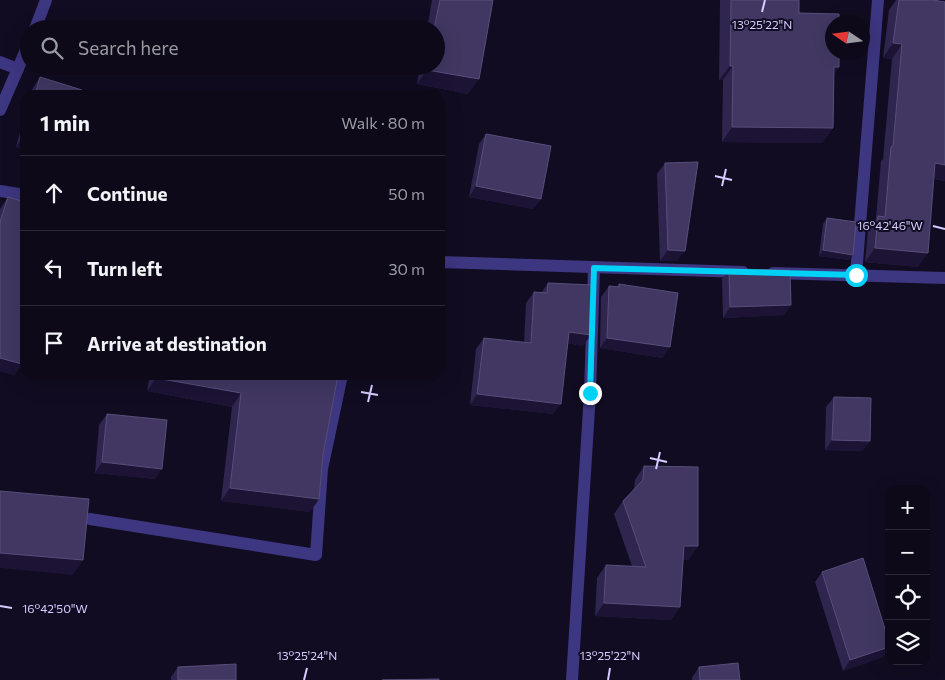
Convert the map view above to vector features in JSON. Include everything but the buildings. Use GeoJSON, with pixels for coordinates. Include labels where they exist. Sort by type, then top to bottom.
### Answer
{"type":"FeatureCollection","features":[{"type":"Feature","properties":{"kind":"street"},"geometry":{"type":"LineString","coordinates":[[38,20],[46,0]]}},
{"type":"Feature","properties":{"kind":"street"},"geometry":{"type":"LineString","coordinates":[[856,275],[878,0]]}},
{"type":"Feature","properties":{"kind":"street"},"geometry":{"type":"LineString","coordinates":[[0,62],[18,70]]}},
{"type":"Feature","properties":{"kind":"street"},"geometry":{"type":"LineString","coordinates":[[0,110],[20,65]]}},
{"type":"Feature","properties":{"kind":"street"},"geometry":{"type":"LineString","coordinates":[[0,191],[20,195]]}},
{"type":"Feature","properties":{"kind":"street"},"geometry":{"type":"LineString","coordinates":[[445,262],[945,278]]}},
{"type":"Feature","properties":{"kind":"street"},"geometry":{"type":"LineString","coordinates":[[572,680],[590,393],[594,268]]}},
{"type":"Feature","properties":{"kind":"street"},"geometry":{"type":"LineString","coordinates":[[90,519],[316,555],[322,469],[341,380]]}},
{"type":"Feature","properties":{"kind":"route"},"geometry":{"type":"LineString","coordinates":[[590,393],[594,268],[856,275]]}}]}
